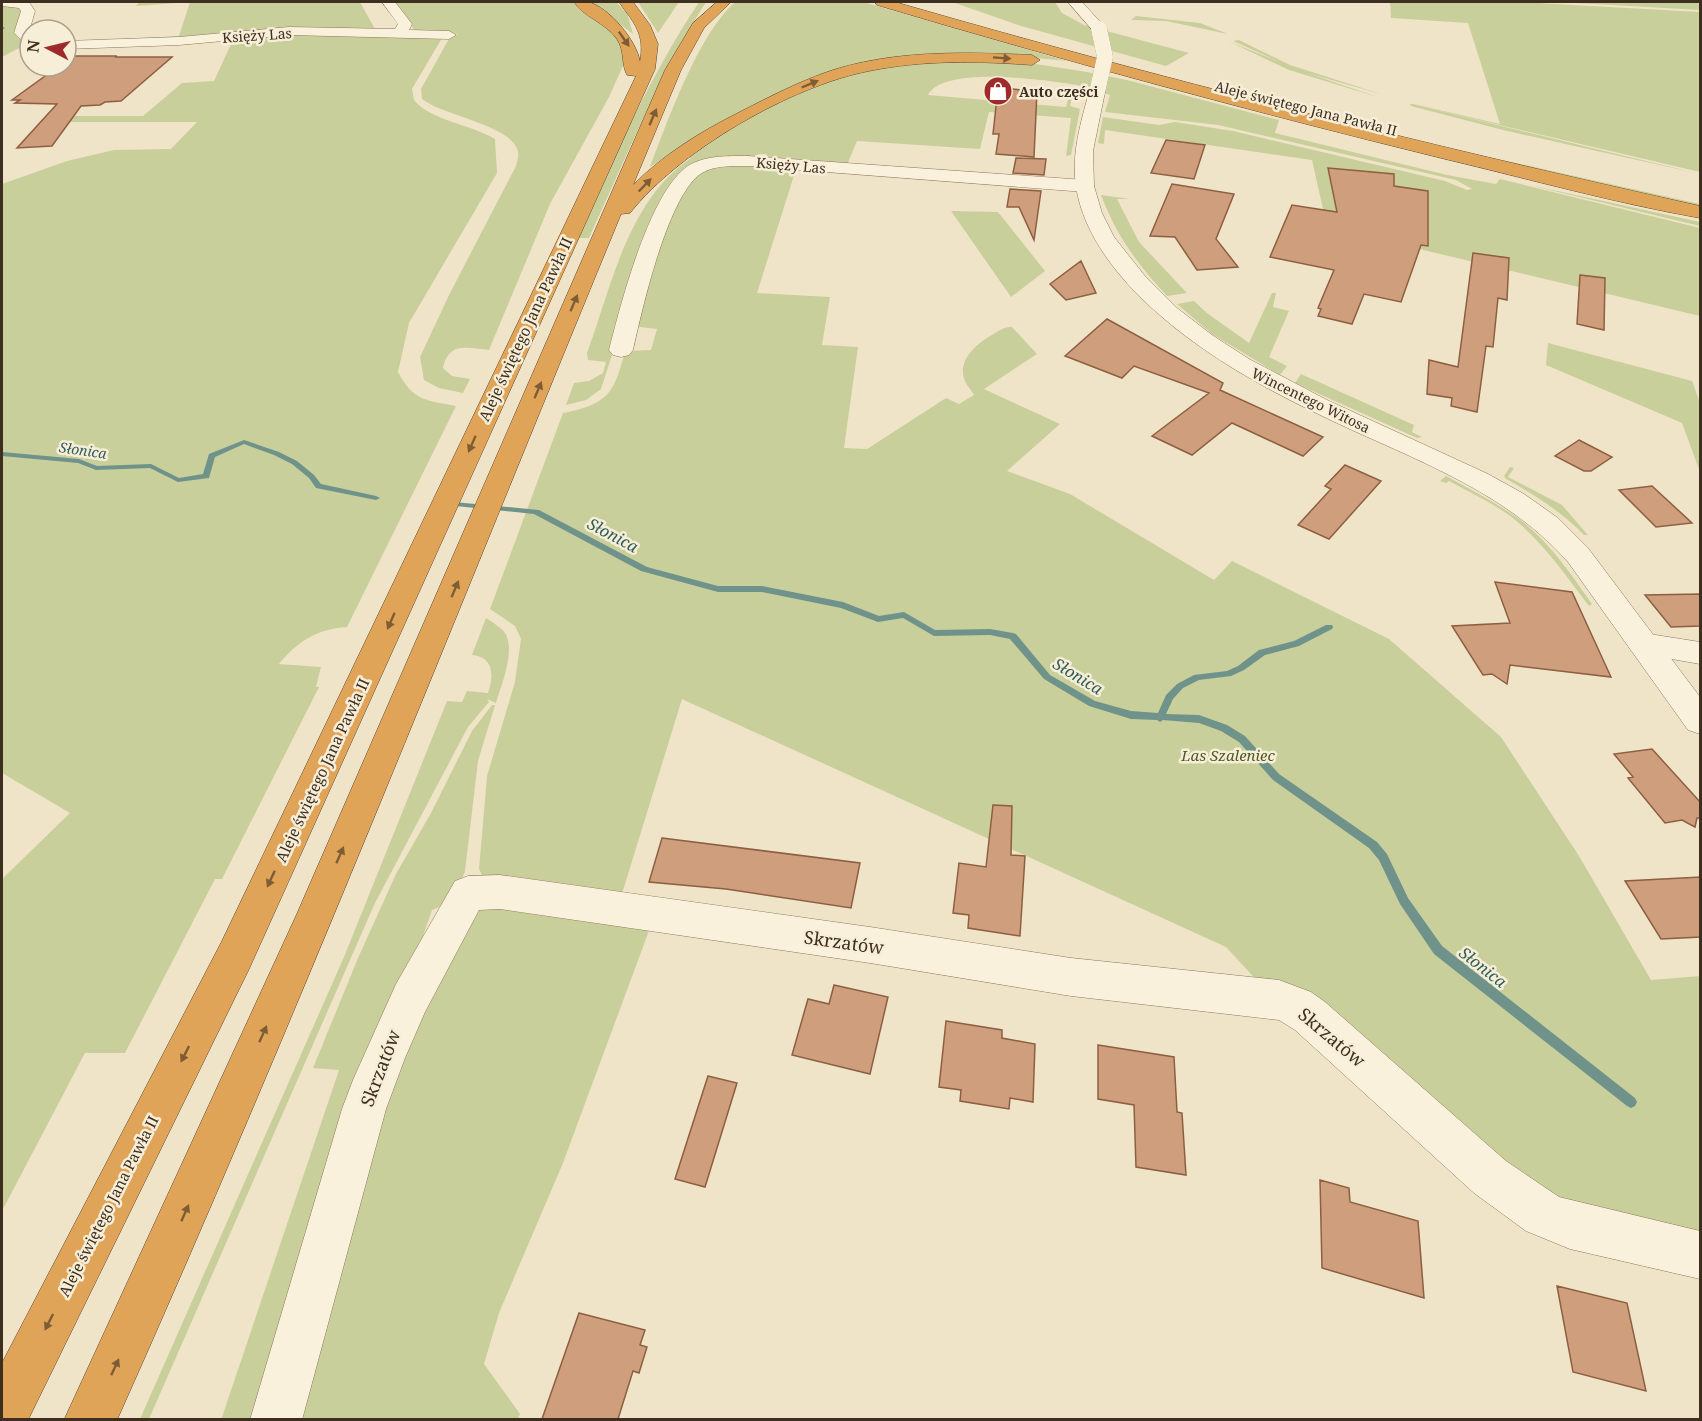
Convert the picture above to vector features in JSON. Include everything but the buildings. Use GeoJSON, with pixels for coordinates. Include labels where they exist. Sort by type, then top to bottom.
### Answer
{"type":"FeatureCollection","features":[{"type":"Feature","properties":{"kind":"highway"},"geometry":{"type":"LineString","coordinates":[[580,2],[611,23],[626,39],[635,57],[624,116]]}},
{"type":"Feature","properties":{"kind":"highway"},"geometry":{"type":"LineString","coordinates":[[624,116],[647,69],[651,44],[643,26],[626,2]]}},
{"type":"Feature","properties":{"kind":"highway"},"geometry":{"type":"LineString","coordinates":[[597,248],[673,70],[698,26],[724,2]]}},
{"type":"Feature","properties":{"kind":"highway"},"geometry":{"type":"LineString","coordinates":[[882,2],[1124,73]]}},
{"type":"Feature","properties":{"kind":"highway","name":"Aleje świętego Jana Pawła II"},"geometry":{"type":"LineString","coordinates":[[916,2],[1136,65],[1360,122],[1701,199]]}},
{"type":"Feature","properties":{"kind":"highway"},"geometry":{"type":"LineString","coordinates":[[597,248],[626,205],[670,162],[703,139],[817,81],[890,63],[956,58],[1050,62],[1124,73]]}},
{"type":"Feature","properties":{"kind":"highway","name":"Aleje świętego Jana Pawła II"},"geometry":{"type":"LineString","coordinates":[[1124,73],[1443,154],[1701,212]]}},
{"type":"Feature","properties":{"kind":"highway","name":"Aleje świętego Jana Pawła II"},"geometry":{"type":"LineString","coordinates":[[2,1416],[235,956],[624,116]]}},
{"type":"Feature","properties":{"kind":"highway","name":"Aleje świętego Jana Pawła II"},"geometry":{"type":"LineString","coordinates":[[90,1419],[161,1267],[424,663],[597,248]]}},
{"type":"Feature","properties":{"kind":"street"},"geometry":{"type":"LineString","coordinates":[[2,2],[24,5],[26,18]]}},
{"type":"Feature","properties":{"kind":"street"},"geometry":{"type":"LineString","coordinates":[[388,2],[405,24],[400,33]]}},
{"type":"Feature","properties":{"kind":"street","name":"Wincentego Witosa"},"geometry":{"type":"LineString","coordinates":[[1075,2],[1099,29],[1105,53],[1084,150],[1085,186],[1091,208],[1110,246],[1148,293],[1179,322],[1248,370],[1294,394],[1483,481],[1536,512],[1567,541],[1701,721]]}},
{"type":"Feature","properties":{"kind":"street","name":"Księży Las"},"geometry":{"type":"LineString","coordinates":[[78,45],[171,42],[272,32],[400,33],[449,36]]}},
{"type":"Feature","properties":{"kind":"street","name":"Księży Las"},"geometry":{"type":"LineString","coordinates":[[621,350],[642,273],[658,231],[684,179],[693,171],[708,165],[748,161],[1085,186]]}},
{"type":"Feature","properties":{"kind":"street"},"geometry":{"type":"LineString","coordinates":[[1643,644],[1701,653]]}},
{"type":"Feature","properties":{"kind":"street","name":"Skrzatów"},"geometry":{"type":"LineString","coordinates":[[276,1419],[360,1121],[378,1068],[418,982],[468,893],[500,892],[870,945],[1071,977],[1279,1000],[1296,1006],[1310,1016],[1490,1177],[1544,1214],[1570,1225],[1701,1254]]}},
{"type":"Feature","properties":{"kind":"green space"},"geometry":{"type":"Polygon","coordinates":[[[140,2],[190,2],[136,6],[140,2]]]}},
{"type":"Feature","properties":{"kind":"green space"},"geometry":{"type":"Polygon","coordinates":[[[190,2],[360,2],[375,29],[179,39],[84,41],[179,36],[190,2]]]}},
{"type":"Feature","properties":{"kind":"green space"},"geometry":{"type":"Polygon","coordinates":[[[393,2],[574,2],[617,34],[627,57],[609,97],[550,204],[489,350],[460,348],[454,350],[446,359],[443,368],[452,376],[470,379],[463,393],[439,388],[424,380],[420,357],[450,293],[516,166],[518,152],[513,143],[504,135],[422,99],[421,89],[450,37],[458,34],[416,32],[393,2]]]}},
{"type":"Feature","properties":{"kind":"green space"},"geometry":{"type":"Polygon","coordinates":[[[590,2],[616,2],[627,13],[633,34],[590,2]]]}},
{"type":"Feature","properties":{"kind":"green space"},"geometry":{"type":"Polygon","coordinates":[[[638,2],[679,2],[658,33],[638,2]]]}},
{"type":"Feature","properties":{"kind":"green space"},"geometry":{"type":"Polygon","coordinates":[[[699,2],[706,2],[658,88],[589,238],[578,238],[619,147],[649,88],[699,2]]]}},
{"type":"Feature","properties":{"kind":"green space"},"geometry":{"type":"Polygon","coordinates":[[[735,2],[863,2],[1067,61],[1036,58],[867,64],[699,135],[650,167],[685,79],[709,35],[735,2]]]}},
{"type":"Feature","properties":{"kind":"green space"},"geometry":{"type":"Polygon","coordinates":[[[952,2],[1055,2],[1062,13],[1084,25],[1189,53],[1166,66],[1021,26],[952,2]]]}},
{"type":"Feature","properties":{"kind":"green space"},"geometry":{"type":"Polygon","coordinates":[[[1390,2],[1519,2],[1700,12],[1700,172],[1419,106],[1700,174],[1503,130],[1411,106],[1410,104],[1413,104],[1500,124],[1468,23],[1391,18],[1390,2]]]}},
{"type":"Feature","properties":{"kind":"green space"},"geometry":{"type":"Polygon","coordinates":[[[1557,2],[1696,2],[1700,4],[1700,10],[1557,2]]]}},
{"type":"Feature","properties":{"kind":"green space"},"geometry":{"type":"Polygon","coordinates":[[[2,4],[20,9],[22,13],[21,18],[18,18],[16,36],[18,49],[2,57],[2,4]]]}},
{"type":"Feature","properties":{"kind":"green space"},"geometry":{"type":"Polygon","coordinates":[[[1136,16],[1200,23],[1228,34],[1166,21],[1131,20],[1136,16]]]}},
{"type":"Feature","properties":{"kind":"green space"},"geometry":{"type":"Polygon","coordinates":[[[271,33],[442,38],[412,89],[414,100],[430,113],[495,139],[497,173],[409,323],[398,372],[415,394],[429,401],[456,406],[347,627],[326,630],[309,638],[293,649],[279,664],[321,667],[316,687],[319,687],[222,879],[215,879],[125,1053],[85,1053],[2,1211],[2,879],[70,813],[2,773],[2,184],[67,161],[114,150],[171,149],[197,122],[63,122],[70,116],[143,116],[182,83],[214,81],[233,40],[169,46],[271,33]]]}},
{"type":"Feature","properties":{"kind":"green space"},"geometry":{"type":"Polygon","coordinates":[[[1239,40],[1290,65],[1384,95],[1307,73],[1381,98],[1289,70],[1228,41],[1284,64],[1233,41],[1239,40]]]}},
{"type":"Feature","properties":{"kind":"green space"},"geometry":{"type":"Polygon","coordinates":[[[956,61],[1029,63],[1127,80],[1279,120],[1275,133],[1447,175],[1496,184],[1500,179],[1700,228],[1700,316],[1327,227],[1312,160],[1105,130],[1104,144],[1098,143],[1103,117],[1159,125],[1175,122],[1233,131],[1445,181],[1467,190],[1472,189],[1456,180],[1218,125],[1105,112],[1110,95],[1088,87],[1029,79],[978,77],[939,85],[928,95],[1066,107],[1069,96],[1072,96],[1070,106],[1080,109],[1071,155],[1066,156],[1071,118],[989,112],[980,149],[857,141],[847,165],[770,160],[766,154],[759,154],[753,158],[691,169],[614,349],[601,389],[586,400],[566,405],[574,383],[589,381],[603,373],[606,362],[588,360],[587,353],[614,272],[637,220],[669,176],[691,158],[686,156],[764,110],[826,81],[873,70],[956,61]]]}},
{"type":"Feature","properties":{"kind":"green space"},"geometry":{"type":"Polygon","coordinates":[[[1444,147],[1700,204],[1700,207],[1547,173],[1444,147]]]}},
{"type":"Feature","properties":{"kind":"green space","name":"Las Szaleniec"},"geometry":{"type":"Polygon","coordinates":[[[723,164],[796,169],[757,293],[830,297],[822,345],[858,347],[844,448],[867,449],[946,398],[959,404],[974,395],[963,376],[963,368],[968,355],[990,336],[1003,328],[1012,327],[1037,354],[984,389],[1060,424],[1007,471],[1070,494],[1214,580],[1232,561],[1389,639],[1501,737],[1579,856],[1651,980],[1700,976],[1700,1240],[1634,1226],[1553,1202],[1262,986],[1226,947],[682,699],[621,897],[483,877],[479,869],[487,776],[515,682],[521,639],[515,626],[490,609],[563,413],[591,405],[600,401],[607,394],[613,387],[625,351],[651,350],[657,329],[640,327],[633,322],[672,213],[696,174],[723,164]]]}},
{"type":"Feature","properties":{"kind":"green space"},"geometry":{"type":"Polygon","coordinates":[[[1521,183],[1700,222],[1700,226],[1521,183]]]}},
{"type":"Feature","properties":{"kind":"green space"},"geometry":{"type":"Polygon","coordinates":[[[1101,195],[1130,199],[1117,199],[1139,242],[1187,293],[1167,296],[1156,284],[1137,261],[1121,236],[1101,195]]]}},
{"type":"Feature","properties":{"kind":"green space"},"geometry":{"type":"Polygon","coordinates":[[[951,211],[998,212],[1045,271],[1011,297],[951,211]]]}},
{"type":"Feature","properties":{"kind":"green space"},"geometry":{"type":"Polygon","coordinates":[[[1272,293],[1276,293],[1273,307],[1289,311],[1269,357],[1287,366],[1280,375],[1212,334],[1177,304],[1194,301],[1249,343],[1272,293]]]}},
{"type":"Feature","properties":{"kind":"green space"},"geometry":{"type":"Polygon","coordinates":[[[1548,343],[1692,381],[1700,403],[1700,472],[1682,423],[1546,365],[1548,343]]]}},
{"type":"Feature","properties":{"kind":"green space"},"geometry":{"type":"Polygon","coordinates":[[[1301,374],[1414,425],[1412,432],[1422,437],[1417,438],[1295,383],[1301,374]]]}},
{"type":"Feature","properties":{"kind":"green space"},"geometry":{"type":"Polygon","coordinates":[[[1510,467],[1514,468],[1508,477],[1562,505],[1588,535],[1584,535],[1547,504],[1505,478],[1510,467]]]}},
{"type":"Feature","properties":{"kind":"green space"},"geometry":{"type":"Polygon","coordinates":[[[1446,476],[1498,505],[1527,525],[1557,557],[1592,604],[1589,606],[1548,553],[1520,524],[1477,496],[1449,481],[1446,483],[1440,481],[1446,476]]]}},
{"type":"Feature","properties":{"kind":"green space"},"geometry":{"type":"Polygon","coordinates":[[[486,618],[505,633],[508,640],[508,658],[496,703],[487,699],[489,702],[468,727],[375,903],[149,1419],[140,1419],[344,957],[447,701],[462,702],[467,691],[488,693],[491,674],[488,663],[485,659],[472,655],[486,618]]]}},
{"type":"Feature","properties":{"kind":"green space"},"geometry":{"type":"Polygon","coordinates":[[[492,705],[495,705],[478,761],[463,877],[448,900],[432,910],[256,1419],[221,1420],[339,1070],[313,1068],[358,958],[396,874],[431,813],[472,731],[492,705]]]}},
{"type":"Feature","properties":{"kind":"green space"},"geometry":{"type":"Polygon","coordinates":[[[483,903],[650,928],[563,1163],[499,1313],[484,1364],[520,1414],[518,1419],[289,1420],[389,1074],[483,903]]]}},
{"type":"Feature","properties":{"kind":"waterway","name":"Słonica"},"geometry":{"type":"LineString","coordinates":[[2,454],[79,461],[96,468],[151,466],[178,480],[206,476],[212,456],[244,442],[277,453],[295,462],[319,486],[376,498]]}},
{"type":"Feature","properties":{"kind":"waterway","name":"Słonica"},"geometry":{"type":"LineString","coordinates":[[446,503],[536,512],[644,569],[718,589],[762,589],[843,605],[878,619],[904,615],[934,633],[990,632],[1013,636],[1047,677],[1092,704],[1131,715],[1161,717]]}},
{"type":"Feature","properties":{"kind":"waterway"},"geometry":{"type":"LineString","coordinates":[[1161,717],[1169,697],[1180,686],[1197,677],[1228,674],[1241,668],[1262,652],[1296,644],[1329,627]]}},
{"type":"Feature","properties":{"kind":"waterway","name":"Słonica"},"geometry":{"type":"LineString","coordinates":[[1161,717],[1199,719],[1224,728],[1242,739],[1276,777],[1373,845],[1383,857],[1404,901],[1438,950],[1631,1102]]}},
{"type":"Feature","properties":{"kind":"place","name":"Auto części"},"geometry":{"type":"Point","coordinates":[998,91]}}]}
